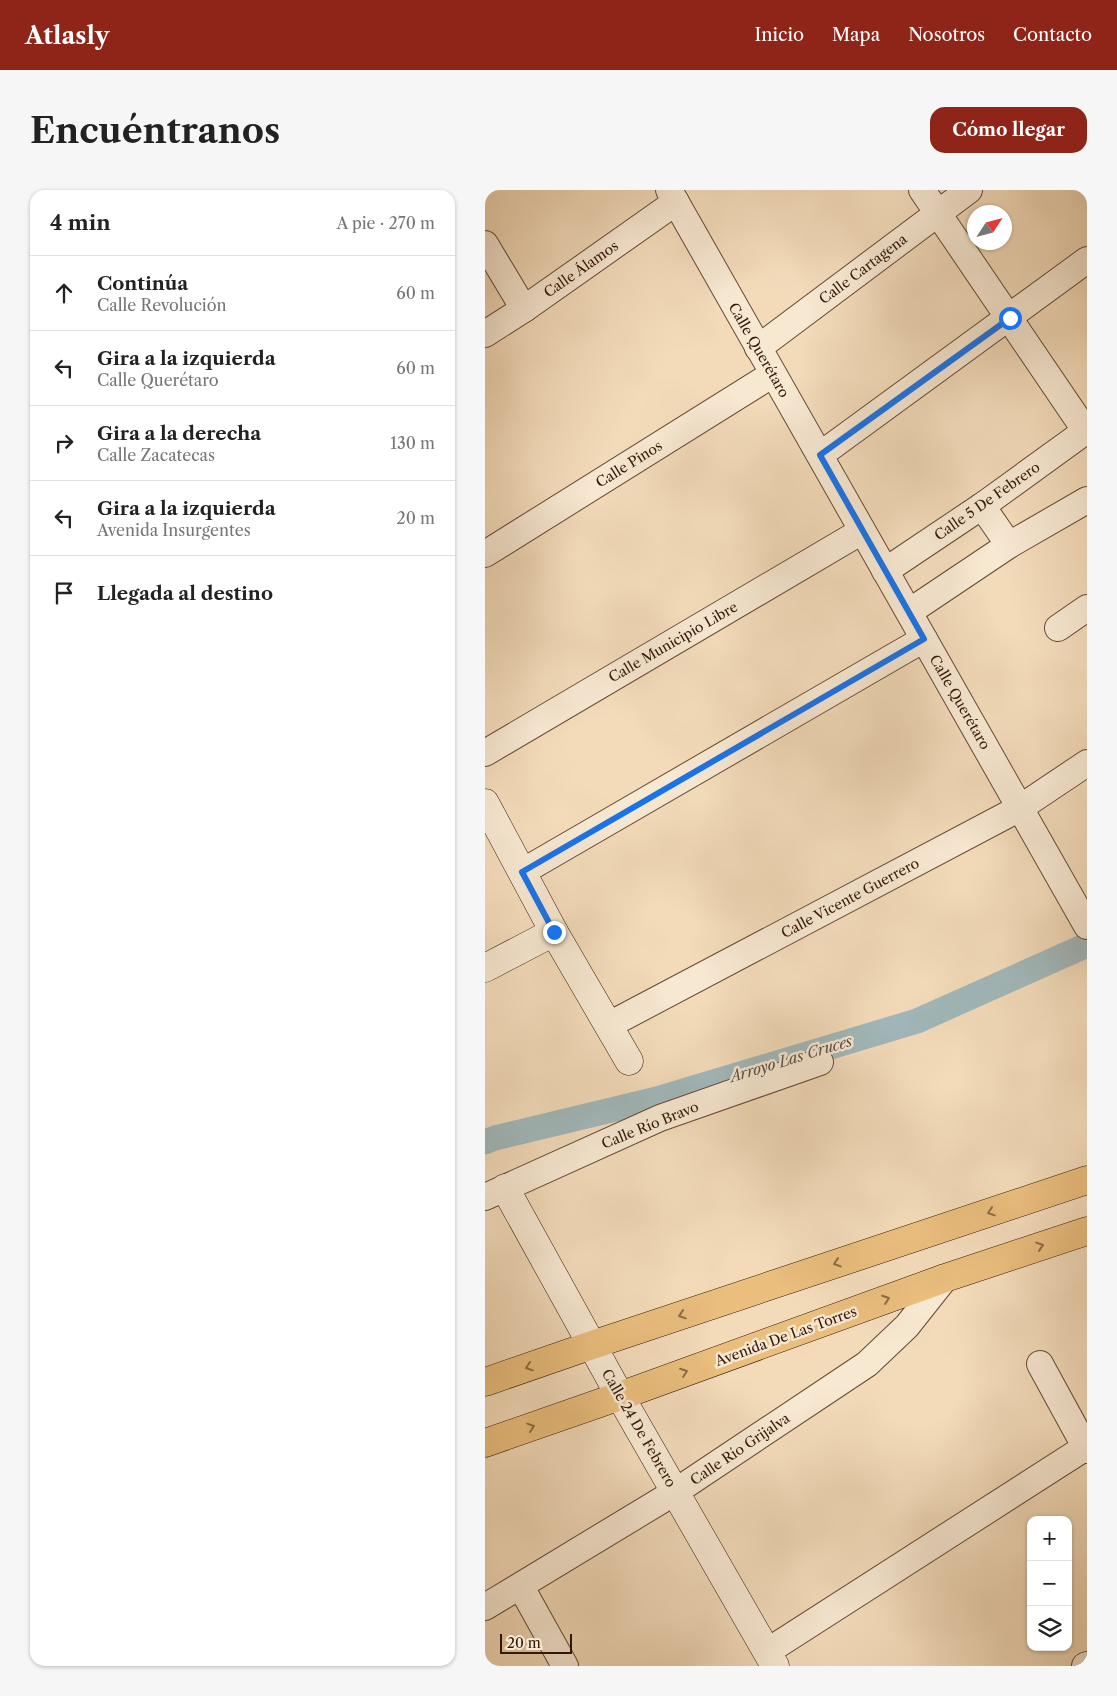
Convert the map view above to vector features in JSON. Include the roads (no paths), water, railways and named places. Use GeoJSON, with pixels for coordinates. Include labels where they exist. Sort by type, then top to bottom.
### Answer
{"type":"FeatureCollection","features":[{"type":"Feature","properties":{"kind":"main road"},"geometry":{"type":"LineString","coordinates":[[485,1382],[1087,1180]]}},
{"type":"Feature","properties":{"kind":"main road","name":"Avenida De Las Torres"},"geometry":{"type":"LineString","coordinates":[[485,1442],[620,1396],[945,1278],[1087,1231]]}},
{"type":"Feature","properties":{"kind":"street"},"geometry":{"type":"LineString","coordinates":[[922,190],[1087,431]]}},
{"type":"Feature","properties":{"kind":"street","name":"Calle Cartagena"},"geometry":{"type":"LineString","coordinates":[[758,348],[969,190]]}},
{"type":"Feature","properties":{"kind":"street","name":"Calle Álamos"},"geometry":{"type":"LineString","coordinates":[[485,334],[523,309],[672,196]]}},
{"type":"Feature","properties":{"kind":"street","name":"Calle Querétaro"},"geometry":{"type":"LineString","coordinates":[[672,196],[1087,926]]}},
{"type":"Feature","properties":{"kind":"street"},"geometry":{"type":"LineString","coordinates":[[485,244],[523,309]]}},
{"type":"Feature","properties":{"kind":"street"},"geometry":{"type":"LineString","coordinates":[[820,455],[1087,260]]}},
{"type":"Feature","properties":{"kind":"street","name":"Calle Pinos"},"geometry":{"type":"LineString","coordinates":[[485,554],[773,374]]}},
{"type":"Feature","properties":{"kind":"street","name":"Calle 5 De Febrero"},"geometry":{"type":"LineString","coordinates":[[885,571],[982,506],[1087,431]]}},
{"type":"Feature","properties":{"kind":"street"},"geometry":{"type":"LineString","coordinates":[[909,612],[1009,545],[1087,500]]}},
{"type":"Feature","properties":{"kind":"street"},"geometry":{"type":"LineString","coordinates":[[982,506],[1009,545]]}},
{"type":"Feature","properties":{"kind":"street","name":"Calle Municipio Libre"},"geometry":{"type":"LineString","coordinates":[[485,753],[862,531]]}},
{"type":"Feature","properties":{"kind":"street"},"geometry":{"type":"LineString","coordinates":[[1058,628],[1087,608]]}},
{"type":"Feature","properties":{"kind":"street"},"geometry":{"type":"LineString","coordinates":[[522,872],[924,639]]}},
{"type":"Feature","properties":{"kind":"street","name":"Calle Vicente Guerrero"},"geometry":{"type":"LineString","coordinates":[[609,1025],[1020,808],[1087,763]]}},
{"type":"Feature","properties":{"kind":"street"},"geometry":{"type":"LineString","coordinates":[[485,803],[554,932],[629,1061]]}},
{"type":"Feature","properties":{"kind":"street"},"geometry":{"type":"LineString","coordinates":[[485,968],[554,932]]}},
{"type":"Feature","properties":{"kind":"street","name":"Calle Río Bravo"},"geometry":{"type":"LineString","coordinates":[[495,1193],[660,1118],[820,1062]]}},
{"type":"Feature","properties":{"kind":"street","name":"Calle 24 De Febrero"},"geometry":{"type":"LineString","coordinates":[[495,1193],[592,1345],[771,1658]]}},
{"type":"Feature","properties":{"kind":"street","name":"Calle Río Grijalva"},"geometry":{"type":"LineString","coordinates":[[485,1607],[521,1587],[675,1492],[867,1364],[907,1326],[945,1278]]}},
{"type":"Feature","properties":{"kind":"street"},"geometry":{"type":"LineString","coordinates":[[771,1658],[1086,1448],[1040,1364]]}},
{"type":"Feature","properties":{"kind":"street"},"geometry":{"type":"LineString","coordinates":[[521,1587],[565,1666]]}},
{"type":"Feature","properties":{"kind":"waterway","name":"Arroyo Las Cruces"},"geometry":{"type":"LineString","coordinates":[[485,1142],[657,1099],[917,1021],[1087,945]]}}]}
